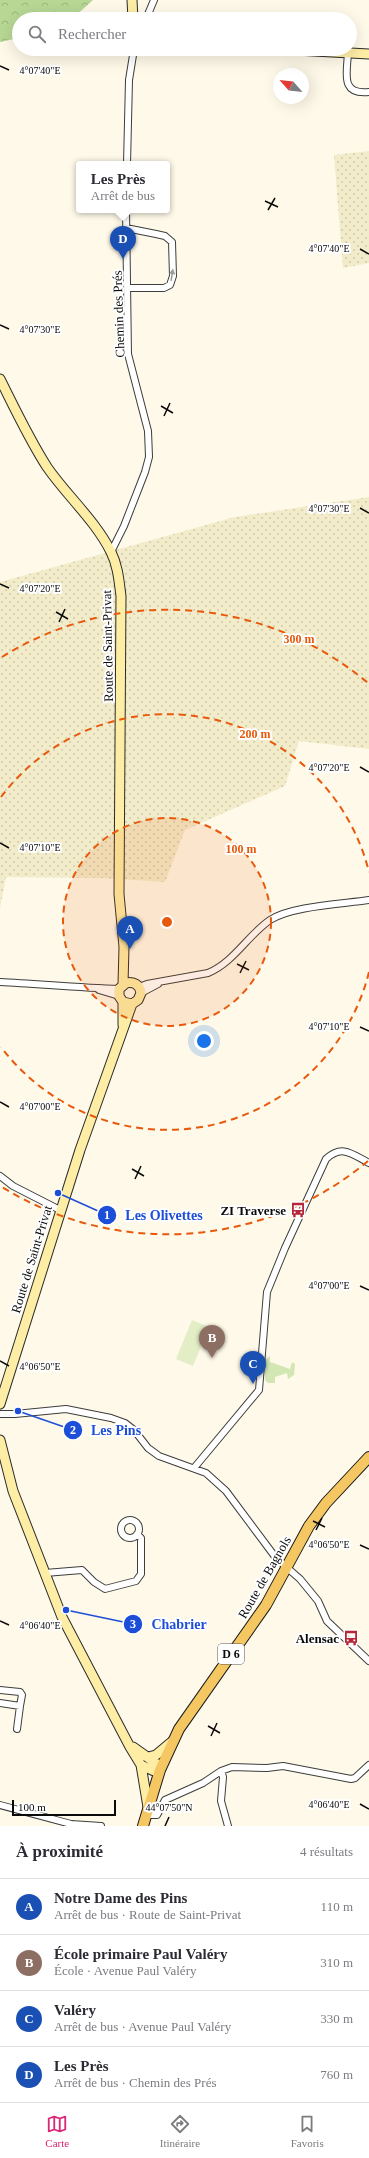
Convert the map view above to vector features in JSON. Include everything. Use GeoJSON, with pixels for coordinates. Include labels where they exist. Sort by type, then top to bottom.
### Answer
{"type":"FeatureCollection","features":[{"type":"Feature","properties":{"kind":"main road","name":"Route de Bagnols"},"geometry":{"type":"LineString","coordinates":[[143,1826],[160,1770],[174,1740],[207,1687],[263,1610],[301,1538],[318,1514],[369,1457]]}},
{"type":"Feature","properties":{"kind":"street"},"geometry":{"type":"LineString","coordinates":[[132,0],[133,12]]}},
{"type":"Feature","properties":{"kind":"street"},"geometry":{"type":"LineString","coordinates":[[149,12],[154,0]]}},
{"type":"Feature","properties":{"kind":"street"},"geometry":{"type":"LineString","coordinates":[[357,53],[369,54]]}},
{"type":"Feature","properties":{"kind":"street"},"geometry":{"type":"LineString","coordinates":[[127,161],[129,80],[133,56]]}},
{"type":"Feature","properties":{"kind":"street"},"geometry":{"type":"LineString","coordinates":[[348,56],[347,80],[349,87],[359,94],[369,92]]}},
{"type":"Feature","properties":{"kind":"street","name":"Chemin des Prés"},"geometry":{"type":"LineString","coordinates":[[112,552],[132,506],[148,457],[148,431],[128,354],[126,213]]}},
{"type":"Feature","properties":{"kind":"street"},"geometry":{"type":"LineString","coordinates":[[126,228],[165,236],[172,242],[174,263],[170,285],[164,288],[128,288]]}},
{"type":"Feature","properties":{"kind":"street","name":"Route de Saint-Privat"},"geometry":{"type":"LineString","coordinates":[[0,379],[19,417],[48,468],[100,534],[112,552],[118,572],[121,596],[119,894],[128,990],[122,1033]]}},
{"type":"Feature","properties":{"kind":"street"},"geometry":{"type":"LineString","coordinates":[[0,982],[128,990],[169,980],[208,974],[224,965],[270,920],[287,912],[369,900]]}},
{"type":"Feature","properties":{"kind":"street"},"geometry":{"type":"LineString","coordinates":[[128,990],[132,1004]]}},
{"type":"Feature","properties":{"kind":"street","name":"Route de Saint-Privat"},"geometry":{"type":"LineString","coordinates":[[0,1404],[60,1210],[132,1004],[138,1000],[128,990]]}},
{"type":"Feature","properties":{"kind":"street"},"geometry":{"type":"LineString","coordinates":[[194,1468],[259,1390],[267,1292],[284,1248],[326,1159],[333,1152],[345,1150],[369,1163]]}},
{"type":"Feature","properties":{"kind":"street"},"geometry":{"type":"LineString","coordinates":[[0,1176],[14,1186],[60,1210]]}},
{"type":"Feature","properties":{"kind":"street"},"geometry":{"type":"LineString","coordinates":[[0,1414],[66,1409],[111,1418],[125,1423],[134,1430],[148,1448],[159,1456],[194,1468],[217,1482],[276,1558],[287,1566],[318,1602],[327,1621],[369,1661]]}},
{"type":"Feature","properties":{"kind":"street"},"geometry":{"type":"LineString","coordinates":[[0,1440],[14,1491],[62,1617],[128,1742],[154,1771],[160,1770]]}},
{"type":"Feature","properties":{"kind":"street"},"geometry":{"type":"LineString","coordinates":[[45,1573],[82,1570],[94,1582],[105,1589],[136,1581],[141,1574],[141,1538],[137,1534]]}},
{"type":"Feature","properties":{"kind":"street"},"geometry":{"type":"LineString","coordinates":[[0,1690],[20,1692],[22,1695],[17,1729]]}},
{"type":"Feature","properties":{"kind":"street"},"geometry":{"type":"LineString","coordinates":[[0,1703],[20,1706]]}},
{"type":"Feature","properties":{"kind":"street"},"geometry":{"type":"LineString","coordinates":[[143,1760],[156,1755],[174,1740]]}},
{"type":"Feature","properties":{"kind":"street"},"geometry":{"type":"LineString","coordinates":[[143,1760],[147,1811],[157,1815],[166,1800],[203,1783],[221,1771],[232,1767],[267,1768],[283,1766],[350,1779],[355,1778],[369,1765]]}},
{"type":"Feature","properties":{"kind":"street"},"geometry":{"type":"LineString","coordinates":[[221,1771],[224,1777],[221,1801],[228,1826]]}},
{"type":"Feature","properties":{"kind":"street"},"geometry":{"type":"LineString","coordinates":[[0,1805],[71,1824],[101,1826]]}},
{"type":"Feature","properties":{"kind":"shaded area"},"geometry":{"type":"Polygon","coordinates":[[[369,151],[369,263],[343,268],[334,155],[369,151]]]}},
{"type":"Feature","properties":{"kind":"shaded area"},"geometry":{"type":"Polygon","coordinates":[[[369,497],[369,749],[299,741],[285,786],[185,830],[165,882],[103,878],[6,877],[0,908],[0,582],[235,517],[369,497]]]}},
{"type":"Feature","properties":{"kind":"green space"},"geometry":{"type":"Polygon","coordinates":[[[0,0],[93,0],[80,12],[12,12],[12,39],[0,42],[0,0]]]}},
{"type":"Feature","properties":{"kind":"green space"},"geometry":{"type":"Polygon","coordinates":[[[192,1320],[209,1327],[193,1366],[176,1359],[192,1320]]]}},
{"type":"Feature","properties":{"kind":"green space"},"geometry":{"type":"Polygon","coordinates":[[[270,1356],[270,1362],[290,1369],[292,1362],[295,1364],[294,1375],[288,1379],[287,1373],[275,1377],[275,1383],[268,1383],[265,1380],[265,1360],[270,1356]]]}},
{"type":"Feature","properties":{"kind":"place","name":"Les Près"},"geometry":{"type":"Point","coordinates":[123,259]}},
{"type":"Feature","properties":{"kind":"place","name":"Notre Dame des Pins"},"geometry":{"type":"Point","coordinates":[130,949]}},
{"type":"Feature","properties":{"kind":"place","name":"Les Olivettes"},"geometry":{"type":"Point","coordinates":[58,1193]}},
{"type":"Feature","properties":{"kind":"place","name":"ZI Traverse"},"geometry":{"type":"Point","coordinates":[298,1210]}},
{"type":"Feature","properties":{"kind":"place","name":"École primaire Paul Valéry"},"geometry":{"type":"Point","coordinates":[212,1358]}},
{"type":"Feature","properties":{"kind":"place","name":"Valéry"},"geometry":{"type":"Point","coordinates":[253,1384]}},
{"type":"Feature","properties":{"kind":"place","name":"Les Pins"},"geometry":{"type":"Point","coordinates":[18,1411]}},
{"type":"Feature","properties":{"kind":"place","name":"Chabrier"},"geometry":{"type":"Point","coordinates":[66,1610]}},
{"type":"Feature","properties":{"kind":"place","name":"Alensac"},"geometry":{"type":"Point","coordinates":[351,1638]}}]}
